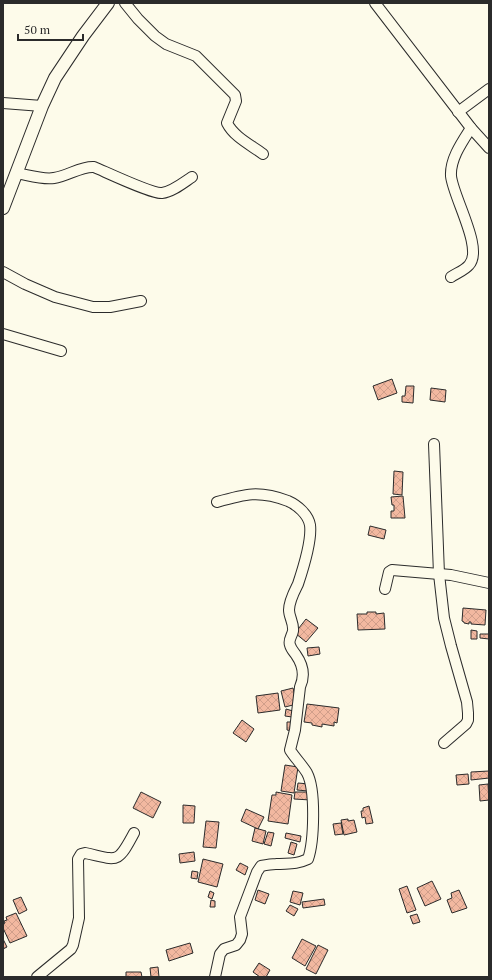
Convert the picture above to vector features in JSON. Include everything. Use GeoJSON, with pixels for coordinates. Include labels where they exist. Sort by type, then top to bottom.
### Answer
{"type":"FeatureCollection","features":[{"type":"Feature","properties":{"kind":"main road"},"geometry":{"type":"LineString","coordinates":[[3,208],[42,106],[55,78],[83,36],[108,3]]}},
{"type":"Feature","properties":{"kind":"street"},"geometry":{"type":"LineString","coordinates":[[126,3],[138,19],[155,36],[166,44],[196,56],[235,95],[236,101],[227,123],[229,128],[237,136],[263,154]]}},
{"type":"Feature","properties":{"kind":"street"},"geometry":{"type":"LineString","coordinates":[[375,3],[458,112],[489,148]]}},
{"type":"Feature","properties":{"kind":"street"},"geometry":{"type":"LineString","coordinates":[[458,112],[489,89]]}},
{"type":"Feature","properties":{"kind":"street"},"geometry":{"type":"LineString","coordinates":[[3,103],[42,106]]}},
{"type":"Feature","properties":{"kind":"street"},"geometry":{"type":"LineString","coordinates":[[451,277],[469,265],[473,259],[474,249],[451,175],[453,162],[461,144],[471,128]]}},
{"type":"Feature","properties":{"kind":"street"},"geometry":{"type":"LineString","coordinates":[[16,173],[53,178],[69,175],[90,167],[94,167],[145,188],[162,193],[173,189],[192,177]]}},
{"type":"Feature","properties":{"kind":"street"},"geometry":{"type":"LineString","coordinates":[[3,272],[54,297],[93,307],[116,306],[141,301]]}},
{"type":"Feature","properties":{"kind":"street"},"geometry":{"type":"LineString","coordinates":[[3,334],[61,351]]}},
{"type":"Feature","properties":{"kind":"street"},"geometry":{"type":"LineString","coordinates":[[434,444],[440,574],[444,618],[467,702],[468,712],[468,720],[466,724],[444,743]]}},
{"type":"Feature","properties":{"kind":"street"},"geometry":{"type":"LineString","coordinates":[[214,977],[220,954],[224,949],[236,945],[240,940],[242,934],[240,917],[257,872],[261,866],[299,863],[308,859],[311,850],[313,827],[313,797],[310,781],[307,772],[290,750],[295,730],[303,670],[289,643],[293,630],[289,611],[309,545],[310,524],[304,512],[292,503],[276,497],[257,493],[237,496],[217,502]]}},
{"type":"Feature","properties":{"kind":"street"},"geometry":{"type":"LineString","coordinates":[[385,589],[387,574],[392,570],[451,574],[489,583]]}},
{"type":"Feature","properties":{"kind":"street"},"geometry":{"type":"LineString","coordinates":[[37,977],[71,949],[73,945],[79,918],[78,859],[81,854],[85,853],[108,858],[116,858],[123,854],[134,833]]}},
{"type":"Feature","properties":{"kind":"building"},"geometry":{"type":"Polygon","coordinates":[[[392,379],[397,393],[378,400],[373,386],[392,379]]]}},
{"type":"Feature","properties":{"kind":"building"},"geometry":{"type":"Polygon","coordinates":[[[406,386],[414,386],[413,403],[402,402],[402,396],[405,396],[406,386]]]}},
{"type":"Feature","properties":{"kind":"building"},"geometry":{"type":"Polygon","coordinates":[[[431,388],[446,390],[445,402],[430,400],[431,388]]]}},
{"type":"Feature","properties":{"kind":"building"},"geometry":{"type":"Polygon","coordinates":[[[394,471],[403,472],[402,495],[393,494],[394,471]]]}},
{"type":"Feature","properties":{"kind":"building"},"geometry":{"type":"Polygon","coordinates":[[[403,496],[405,518],[391,518],[391,511],[394,511],[394,505],[392,505],[391,497],[403,496]]]}},
{"type":"Feature","properties":{"kind":"building"},"geometry":{"type":"Polygon","coordinates":[[[370,526],[386,530],[384,539],[368,535],[370,526]]]}},
{"type":"Feature","properties":{"kind":"building"},"geometry":{"type":"Polygon","coordinates":[[[463,608],[486,610],[485,625],[471,624],[471,622],[469,622],[469,624],[464,623],[462,621],[463,608]]]}},
{"type":"Feature","properties":{"kind":"building"},"geometry":{"type":"Polygon","coordinates":[[[367,612],[376,612],[376,614],[384,613],[385,629],[358,630],[357,614],[367,614],[367,612]]]}},
{"type":"Feature","properties":{"kind":"building"},"geometry":{"type":"Polygon","coordinates":[[[306,619],[318,628],[306,642],[295,633],[306,619]]]}},
{"type":"Feature","properties":{"kind":"building"},"geometry":{"type":"Polygon","coordinates":[[[471,630],[477,631],[477,639],[471,639],[471,630]]]}},
{"type":"Feature","properties":{"kind":"building"},"geometry":{"type":"Polygon","coordinates":[[[480,634],[489,634],[489,639],[480,638],[480,634]]]}},
{"type":"Feature","properties":{"kind":"building"},"geometry":{"type":"Polygon","coordinates":[[[319,647],[320,654],[308,656],[307,648],[319,647]]]}},
{"type":"Feature","properties":{"kind":"building"},"geometry":{"type":"Polygon","coordinates":[[[293,688],[297,704],[285,707],[281,691],[293,688]]]}},
{"type":"Feature","properties":{"kind":"building"},"geometry":{"type":"Polygon","coordinates":[[[278,693],[280,710],[258,713],[256,696],[278,693]]]}},
{"type":"Feature","properties":{"kind":"building"},"geometry":{"type":"Polygon","coordinates":[[[307,704],[339,708],[337,723],[334,722],[334,726],[322,724],[322,727],[304,722],[307,704]]]}},
{"type":"Feature","properties":{"kind":"building"},"geometry":{"type":"Polygon","coordinates":[[[286,709],[293,711],[292,717],[285,716],[286,709]]]}},
{"type":"Feature","properties":{"kind":"building"},"geometry":{"type":"Polygon","coordinates":[[[242,720],[254,729],[246,742],[233,733],[242,720]]]}},
{"type":"Feature","properties":{"kind":"building"},"geometry":{"type":"Polygon","coordinates":[[[287,722],[294,722],[293,731],[287,730],[287,722]]]}},
{"type":"Feature","properties":{"kind":"building"},"geometry":{"type":"Polygon","coordinates":[[[285,765],[298,767],[294,793],[281,791],[285,765]]]}},
{"type":"Feature","properties":{"kind":"building"},"geometry":{"type":"Polygon","coordinates":[[[489,771],[489,778],[471,780],[471,772],[489,771]]]}},
{"type":"Feature","properties":{"kind":"building"},"geometry":{"type":"Polygon","coordinates":[[[468,774],[469,784],[457,785],[456,775],[468,774]]]}},
{"type":"Feature","properties":{"kind":"building"},"geometry":{"type":"Polygon","coordinates":[[[298,783],[309,784],[308,791],[297,790],[298,783]]]}},
{"type":"Feature","properties":{"kind":"building"},"geometry":{"type":"Polygon","coordinates":[[[488,784],[489,800],[480,801],[479,785],[488,784]]]}},
{"type":"Feature","properties":{"kind":"building"},"geometry":{"type":"Polygon","coordinates":[[[141,792],[161,802],[153,818],[133,808],[141,792]]]}},
{"type":"Feature","properties":{"kind":"building"},"geometry":{"type":"Polygon","coordinates":[[[276,792],[292,795],[288,824],[268,821],[272,795],[276,795],[276,792]]]}},
{"type":"Feature","properties":{"kind":"building"},"geometry":{"type":"Polygon","coordinates":[[[295,792],[312,792],[311,800],[294,799],[295,792]]]}},
{"type":"Feature","properties":{"kind":"building"},"geometry":{"type":"Polygon","coordinates":[[[183,805],[195,806],[194,823],[183,823],[183,805]]]}},
{"type":"Feature","properties":{"kind":"building"},"geometry":{"type":"Polygon","coordinates":[[[369,806],[373,823],[366,824],[365,817],[362,818],[361,811],[363,811],[363,808],[369,806]]]}},
{"type":"Feature","properties":{"kind":"building"},"geometry":{"type":"Polygon","coordinates":[[[246,809],[264,817],[258,829],[241,821],[246,809]]]}},
{"type":"Feature","properties":{"kind":"building"},"geometry":{"type":"Polygon","coordinates":[[[348,819],[348,821],[354,820],[357,832],[344,835],[341,820],[348,819]]]}},
{"type":"Feature","properties":{"kind":"building"},"geometry":{"type":"Polygon","coordinates":[[[206,821],[219,822],[216,848],[203,847],[206,821]]]}},
{"type":"Feature","properties":{"kind":"building"},"geometry":{"type":"Polygon","coordinates":[[[341,823],[343,834],[335,835],[333,824],[341,823]]]}},
{"type":"Feature","properties":{"kind":"building"},"geometry":{"type":"Polygon","coordinates":[[[255,828],[266,831],[263,844],[252,841],[255,828]]]}},
{"type":"Feature","properties":{"kind":"building"},"geometry":{"type":"Polygon","coordinates":[[[268,832],[274,833],[271,846],[264,844],[268,832]]]}},
{"type":"Feature","properties":{"kind":"building"},"geometry":{"type":"Polygon","coordinates":[[[286,833],[301,836],[300,842],[285,838],[286,833]]]}},
{"type":"Feature","properties":{"kind":"building"},"geometry":{"type":"Polygon","coordinates":[[[291,842],[297,844],[294,855],[288,853],[291,842]]]}},
{"type":"Feature","properties":{"kind":"building"},"geometry":{"type":"Polygon","coordinates":[[[194,852],[195,861],[180,863],[179,854],[194,852]]]}},
{"type":"Feature","properties":{"kind":"building"},"geometry":{"type":"Polygon","coordinates":[[[203,859],[223,864],[217,887],[198,882],[203,859]]]}},
{"type":"Feature","properties":{"kind":"building"},"geometry":{"type":"Polygon","coordinates":[[[240,863],[248,867],[245,875],[236,870],[240,863]]]}},
{"type":"Feature","properties":{"kind":"building"},"geometry":{"type":"Polygon","coordinates":[[[192,871],[198,872],[197,879],[191,878],[192,871]]]}},
{"type":"Feature","properties":{"kind":"building"},"geometry":{"type":"Polygon","coordinates":[[[432,881],[441,899],[425,906],[417,888],[432,881]]]}},
{"type":"Feature","properties":{"kind":"building"},"geometry":{"type":"Polygon","coordinates":[[[407,886],[416,910],[407,913],[399,889],[407,886]]]}},
{"type":"Feature","properties":{"kind":"building"},"geometry":{"type":"Polygon","coordinates":[[[258,890],[269,894],[265,904],[255,900],[258,890]]]}},
{"type":"Feature","properties":{"kind":"building"},"geometry":{"type":"Polygon","coordinates":[[[459,890],[467,908],[452,913],[447,900],[452,898],[451,893],[459,890]]]}},
{"type":"Feature","properties":{"kind":"building"},"geometry":{"type":"Polygon","coordinates":[[[210,891],[214,893],[212,899],[208,897],[210,891]]]}},
{"type":"Feature","properties":{"kind":"building"},"geometry":{"type":"Polygon","coordinates":[[[293,891],[303,893],[300,905],[290,902],[293,891]]]}},
{"type":"Feature","properties":{"kind":"building"},"geometry":{"type":"Polygon","coordinates":[[[21,897],[27,910],[19,914],[13,900],[21,897]]]}},
{"type":"Feature","properties":{"kind":"building"},"geometry":{"type":"Polygon","coordinates":[[[324,899],[325,905],[303,908],[302,902],[324,899]]]}},
{"type":"Feature","properties":{"kind":"building"},"geometry":{"type":"Polygon","coordinates":[[[211,900],[215,901],[215,907],[210,907],[211,900]]]}},
{"type":"Feature","properties":{"kind":"building"},"geometry":{"type":"Polygon","coordinates":[[[290,905],[298,909],[294,916],[286,911],[290,905]]]}},
{"type":"Feature","properties":{"kind":"building"},"geometry":{"type":"Polygon","coordinates":[[[16,913],[27,936],[10,943],[3,928],[3,924],[5,923],[4,921],[7,920],[6,917],[16,913]]]}},
{"type":"Feature","properties":{"kind":"building"},"geometry":{"type":"Polygon","coordinates":[[[417,914],[420,922],[413,924],[410,916],[417,914]]]}},
{"type":"Feature","properties":{"kind":"building"},"geometry":{"type":"Polygon","coordinates":[[[3,939],[7,947],[3,949],[3,939]]]}},
{"type":"Feature","properties":{"kind":"building"},"geometry":{"type":"Polygon","coordinates":[[[302,939],[316,946],[305,966],[292,958],[302,939]]]}},
{"type":"Feature","properties":{"kind":"building"},"geometry":{"type":"Polygon","coordinates":[[[190,943],[193,953],[169,961],[166,950],[190,943]]]}},
{"type":"Feature","properties":{"kind":"building"},"geometry":{"type":"Polygon","coordinates":[[[318,945],[328,950],[316,974],[306,969],[318,945]]]}},
{"type":"Feature","properties":{"kind":"building"},"geometry":{"type":"Polygon","coordinates":[[[259,963],[270,970],[266,977],[260,977],[253,972],[259,963]]]}},
{"type":"Feature","properties":{"kind":"building"},"geometry":{"type":"Polygon","coordinates":[[[158,967],[159,977],[151,977],[150,968],[158,967]]]}},
{"type":"Feature","properties":{"kind":"building"},"geometry":{"type":"Polygon","coordinates":[[[126,972],[141,972],[142,977],[126,977],[126,972]]]}}]}
